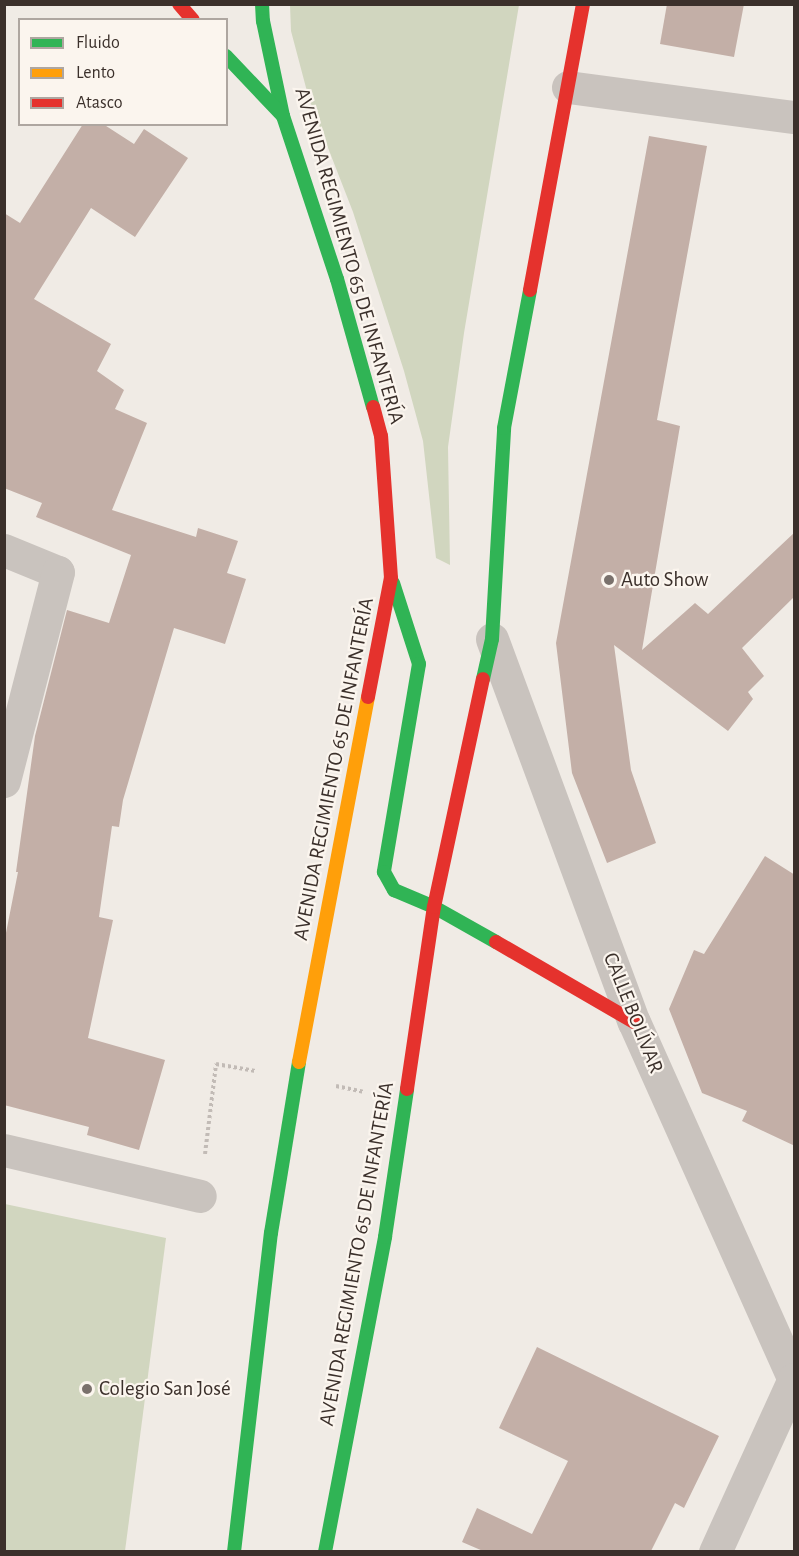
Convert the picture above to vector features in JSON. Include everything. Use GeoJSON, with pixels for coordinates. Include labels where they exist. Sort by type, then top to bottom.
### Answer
{"type":"FeatureCollection","features":[{"type":"Feature","properties":{"kind":"main road"},"geometry":{"type":"LineString","coordinates":[[179,4],[191,18]]}},
{"type":"Feature","properties":{"kind":"main road","name":"AVENIDA REGIMIENTO 65 DE INFANTERÍA"},"geometry":{"type":"LineString","coordinates":[[234,1551],[271,1233],[304,1035],[391,578],[381,436],[337,279],[283,116],[262,4]]}},
{"type":"Feature","properties":{"kind":"main road","name":"AVENIDA REGIMIENTO 65 DE INFANTERÍA"},"geometry":{"type":"LineString","coordinates":[[325,1551],[385,1237],[434,907],[492,639],[504,428],[583,4]]}},
{"type":"Feature","properties":{"kind":"main road"},"geometry":{"type":"LineString","coordinates":[[228,58],[283,116]]}},
{"type":"Feature","properties":{"kind":"main road"},"geometry":{"type":"LineString","coordinates":[[391,578],[419,664],[384,872],[394,890],[434,907],[634,1022]]}},
{"type":"Feature","properties":{"kind":"street"},"geometry":{"type":"LineString","coordinates":[[568,87],[795,117]]}},
{"type":"Feature","properties":{"kind":"street"},"geometry":{"type":"LineString","coordinates":[[4,550],[58,572],[4,781]]}},
{"type":"Feature","properties":{"kind":"street","name":"CALLE BOLÍVAR"},"geometry":{"type":"LineString","coordinates":[[492,639],[634,1022],[794,1379]]}},
{"type":"Feature","properties":{"kind":"street"},"geometry":{"type":"LineString","coordinates":[[4,1150],[200,1196]]}},
{"type":"Feature","properties":{"kind":"street"},"geometry":{"type":"LineString","coordinates":[[715,1551],[794,1379]]}},
{"type":"Feature","properties":{"kind":"path"},"geometry":{"type":"LineString","coordinates":[[200,1196],[216,1064]]}},
{"type":"Feature","properties":{"kind":"green space"},"geometry":{"type":"Polygon","coordinates":[[[290,5],[519,5],[464,333],[448,447],[450,565],[436,558],[423,441],[404,371],[353,212],[309,99],[291,31],[290,5]]]}},
{"type":"Feature","properties":{"kind":"green space","name":"Colegio San José"},"geometry":{"type":"Polygon","coordinates":[[[5,1204],[166,1238],[125,1551],[5,1551],[5,1204]]]}},
{"type":"Feature","properties":{"kind":"building"},"geometry":{"type":"Polygon","coordinates":[[[667,4],[744,4],[734,57],[660,44],[667,4]]]}},
{"type":"Feature","properties":{"kind":"building"},"geometry":{"type":"Polygon","coordinates":[[[82,126],[106,126],[134,144],[144,129],[188,158],[135,237],[91,208],[34,299],[111,344],[97,371],[124,390],[115,409],[147,423],[112,510],[196,537],[198,528],[238,541],[227,573],[246,579],[225,644],[174,628],[123,800],[119,827],[112,826],[99,917],[113,920],[88,1038],[165,1060],[139,1150],[87,1135],[89,1127],[4,1105],[4,943],[18,872],[16,872],[35,736],[67,610],[109,623],[131,555],[36,517],[42,503],[4,488],[4,213],[20,223],[82,126]]]}},
{"type":"Feature","properties":{"kind":"building"},"geometry":{"type":"Polygon","coordinates":[[[649,136],[707,146],[657,420],[680,426],[642,650],[695,603],[708,614],[795,532],[795,596],[742,648],[764,676],[748,692],[753,699],[728,731],[614,645],[631,770],[656,843],[607,863],[572,773],[556,643],[649,136]]]}},
{"type":"Feature","properties":{"kind":"building"},"geometry":{"type":"Polygon","coordinates":[[[765,856],[795,875],[795,1146],[742,1121],[747,1111],[702,1093],[669,1009],[694,950],[704,954],[765,856]]]}},
{"type":"Feature","properties":{"kind":"building"},"geometry":{"type":"Polygon","coordinates":[[[537,1347],[719,1436],[684,1508],[675,1503],[651,1551],[483,1551],[462,1542],[477,1508],[532,1534],[568,1461],[499,1428],[537,1347]]]}},
{"type":"Feature","properties":{"kind":"traffic: fast"},"geometry":{"type":"LineString","coordinates":[[262,4],[263,21],[283,116],[337,279],[373,407]]}},
{"type":"Feature","properties":{"kind":"traffic: fast"},"geometry":{"type":"LineString","coordinates":[[228,58],[283,116]]}},
{"type":"Feature","properties":{"kind":"traffic: fast"},"geometry":{"type":"LineString","coordinates":[[483,679],[492,639],[504,428],[530,290]]}},
{"type":"Feature","properties":{"kind":"traffic: fast"},"geometry":{"type":"LineString","coordinates":[[393,583],[419,664],[384,872],[394,890],[434,907],[496,942]]}},
{"type":"Feature","properties":{"kind":"traffic: fast"},"geometry":{"type":"LineString","coordinates":[[234,1552],[271,1233],[299,1062]]}},
{"type":"Feature","properties":{"kind":"traffic: fast"},"geometry":{"type":"LineString","coordinates":[[325,1552],[385,1237],[407,1089]]}},
{"type":"Feature","properties":{"kind":"traffic: slow"},"geometry":{"type":"LineString","coordinates":[[299,1062],[368,697]]}},
{"type":"Feature","properties":{"kind":"traffic: jam"},"geometry":{"type":"LineString","coordinates":[[179,4],[191,18]]}},
{"type":"Feature","properties":{"kind":"traffic: jam"},"geometry":{"type":"LineString","coordinates":[[530,290],[583,4]]}},
{"type":"Feature","properties":{"kind":"traffic: jam"},"geometry":{"type":"LineString","coordinates":[[368,697],[391,578],[381,436],[373,407]]}},
{"type":"Feature","properties":{"kind":"traffic: jam"},"geometry":{"type":"LineString","coordinates":[[407,1089],[434,907],[483,679]]}},
{"type":"Feature","properties":{"kind":"traffic: jam"},"geometry":{"type":"LineString","coordinates":[[496,942],[634,1022]]}},
{"type":"Feature","properties":{"kind":"place","name":"Auto Show"},"geometry":{"type":"Point","coordinates":[609,580]}},
{"type":"Feature","properties":{"kind":"place","name":"Colegio San José"},"geometry":{"type":"Point","coordinates":[87,1389]}}]}
